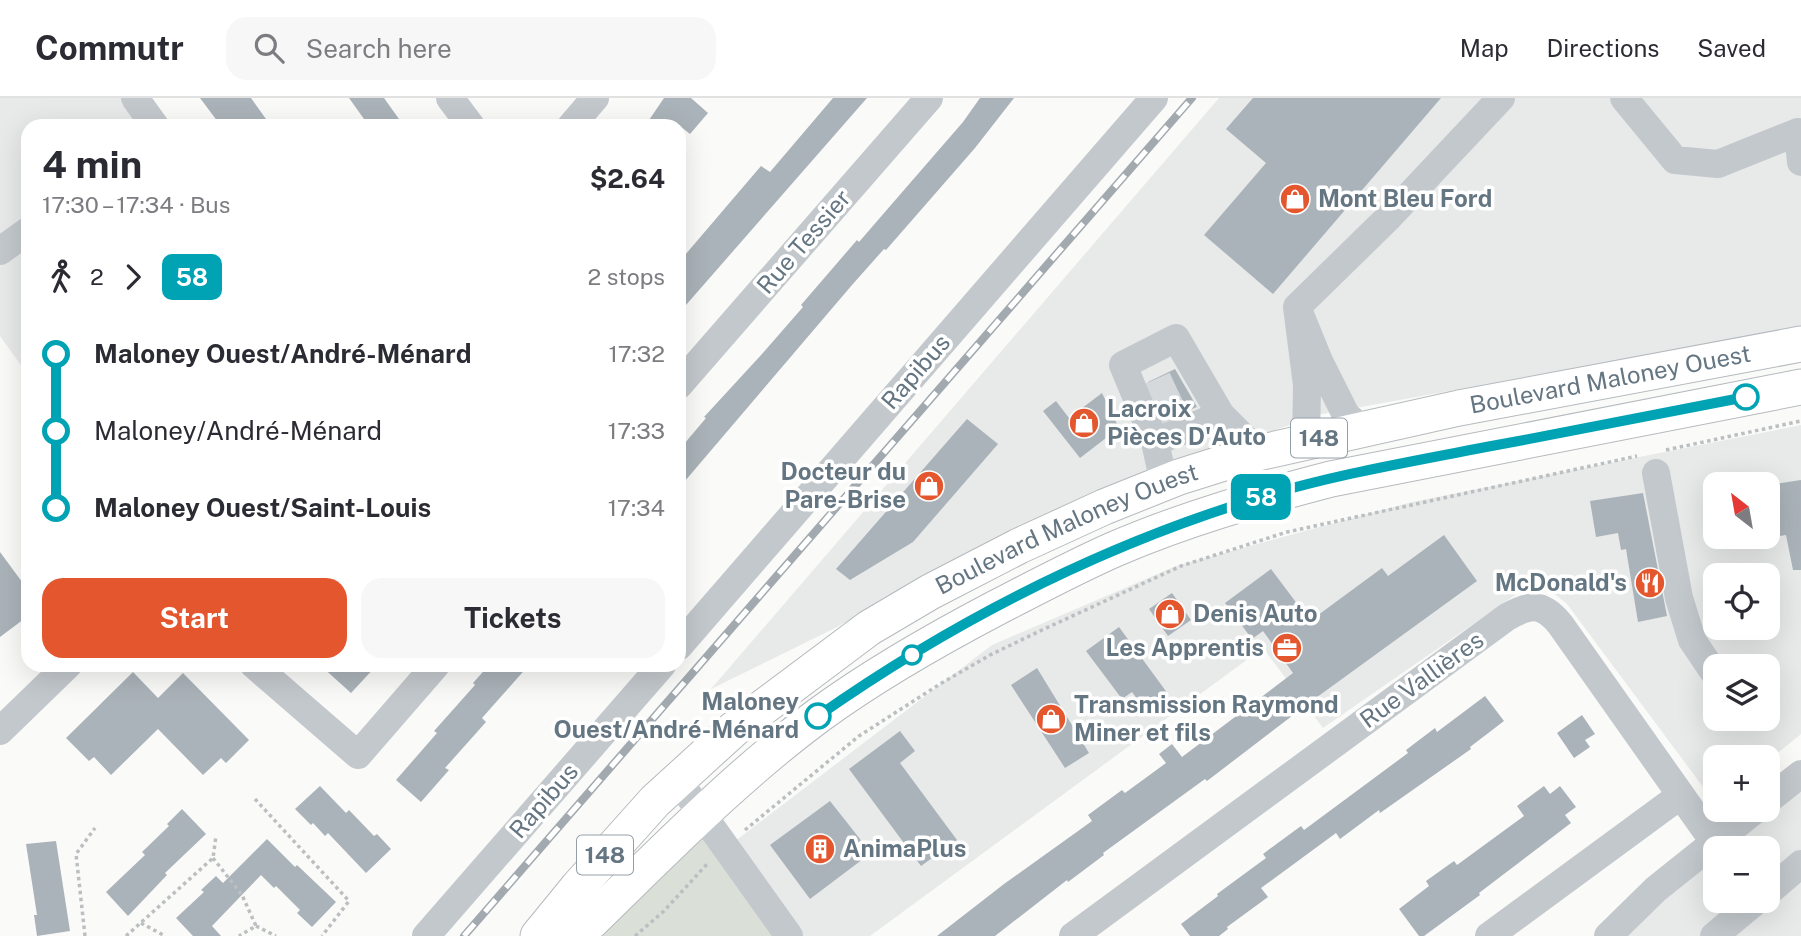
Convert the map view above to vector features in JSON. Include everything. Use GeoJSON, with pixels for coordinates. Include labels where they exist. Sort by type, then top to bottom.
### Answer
{"type":"FeatureCollection","features":[{"type":"Feature","properties":{"kind":"main road","name":"Boulevard Maloney Ouest"},"geometry":{"type":"LineString","coordinates":[[538,936],[626,832],[677,779],[781,693],[869,628],[930,592],[1104,507],[1164,483],[1258,452],[1459,408],[1801,344]]}},
{"type":"Feature","properties":{"kind":"main road","name":"Boulevard Maloney Ouest"},"geometry":{"type":"LineString","coordinates":[[576,936],[701,815],[781,745],[861,686],[952,631],[1093,560],[1159,532],[1259,497],[1331,479],[1801,387]]}},
{"type":"Feature","properties":{"kind":"street"},"geometry":{"type":"LineString","coordinates":[[135,98],[150,119]]}},
{"type":"Feature","properties":{"kind":"street"},"geometry":{"type":"LineString","coordinates":[[450,98],[466,119]]}},
{"type":"Feature","properties":{"kind":"street"},"geometry":{"type":"LineString","coordinates":[[577,119],[595,98]]}},
{"type":"Feature","properties":{"kind":"street","name":"Rue Tessier"},"geometry":{"type":"LineString","coordinates":[[686,377],[929,98]]}},
{"type":"Feature","properties":{"kind":"street","name":"Rapibus"},"geometry":{"type":"LineString","coordinates":[[686,638],[1154,98]]}},
{"type":"Feature","properties":{"kind":"street"},"geometry":{"type":"LineString","coordinates":[[1297,307],[1389,217],[1501,98]]}},
{"type":"Feature","properties":{"kind":"street"},"geometry":{"type":"LineString","coordinates":[[1624,98],[1675,159],[1718,164],[1800,133],[1801,162]]}},
{"type":"Feature","properties":{"kind":"street"},"geometry":{"type":"LineString","coordinates":[[0,251],[21,236]]}},
{"type":"Feature","properties":{"kind":"street"},"geometry":{"type":"LineString","coordinates":[[1297,307],[1319,361],[1346,415],[1362,429]]}},
{"type":"Feature","properties":{"kind":"street"},"geometry":{"type":"LineString","coordinates":[[1297,307],[1307,385],[1306,441]]}},
{"type":"Feature","properties":{"kind":"street"},"geometry":{"type":"LineString","coordinates":[[1164,483],[1149,416],[1123,365],[1176,338],[1201,393],[1258,452]]}},
{"type":"Feature","properties":{"kind":"street"},"geometry":{"type":"LineString","coordinates":[[1149,416],[1201,393]]}},
{"type":"Feature","properties":{"kind":"street"},"geometry":{"type":"LineString","coordinates":[[1651,460],[1679,598],[1692,640],[1703,656]]}},
{"type":"Feature","properties":{"kind":"street","name":"Rue Vallières"},"geometry":{"type":"LineString","coordinates":[[1073,936],[1507,617],[1532,606],[1543,609],[1560,624],[1710,836]]}},
{"type":"Feature","properties":{"kind":"street"},"geometry":{"type":"LineString","coordinates":[[1685,617],[1706,631],[1723,654]]}},
{"type":"Feature","properties":{"kind":"street"},"geometry":{"type":"LineString","coordinates":[[0,731],[61,672]]}},
{"type":"Feature","properties":{"kind":"street"},"geometry":{"type":"LineString","coordinates":[[262,672],[358,755],[430,672]]}},
{"type":"Feature","properties":{"kind":"street","name":"Rapibus"},"geometry":{"type":"LineString","coordinates":[[426,936],[656,672]]}},
{"type":"Feature","properties":{"kind":"street"},"geometry":{"type":"LineString","coordinates":[[1780,791],[1801,774]]}},
{"type":"Feature","properties":{"kind":"street"},"geometry":{"type":"LineString","coordinates":[[677,779],[789,936]]}},
{"type":"Feature","properties":{"kind":"street"},"geometry":{"type":"LineString","coordinates":[[1489,936],[1681,795]]}},
{"type":"Feature","properties":{"kind":"street"},"geometry":{"type":"LineString","coordinates":[[1722,836],[1740,822]]}},
{"type":"Feature","properties":{"kind":"street"},"geometry":{"type":"LineString","coordinates":[[1608,936],[1656,889],[1703,851]]}},
{"type":"Feature","properties":{"kind":"street"},"geometry":{"type":"LineString","coordinates":[[1780,882],[1801,864]]}},
{"type":"Feature","properties":{"kind":"street"},"geometry":{"type":"LineString","coordinates":[[1714,936],[1748,918]]}},
{"type":"Feature","properties":{"kind":"path"},"geometry":{"type":"LineString","coordinates":[[635,936],[664,911],[708,863],[859,736],[990,655],[1146,581],[1214,555],[1287,533],[1651,460],[1801,421]]}},
{"type":"Feature","properties":{"kind":"path"},"geometry":{"type":"LineString","coordinates":[[255,799],[349,901],[321,936]]}},
{"type":"Feature","properties":{"kind":"path"},"geometry":{"type":"LineString","coordinates":[[85,936],[76,854],[95,828]]}},
{"type":"Feature","properties":{"kind":"path"},"geometry":{"type":"LineString","coordinates":[[126,936],[213,858],[216,836]]}},
{"type":"Feature","properties":{"kind":"path"},"geometry":{"type":"LineString","coordinates":[[213,858],[242,895],[256,926],[276,936]]}},
{"type":"Feature","properties":{"kind":"path"},"geometry":{"type":"LineString","coordinates":[[141,923],[165,936]]}},
{"type":"Feature","properties":{"kind":"path"},"geometry":{"type":"LineString","coordinates":[[239,936],[256,926]]}},
{"type":"Feature","properties":{"kind":"shaded area"},"geometry":{"type":"Polygon","coordinates":[[[0,98],[135,98],[150,119],[21,119],[21,365],[0,336],[0,98]]]}},
{"type":"Feature","properties":{"kind":"shaded area"},"geometry":{"type":"Polygon","coordinates":[[[1219,98],[1801,98],[1801,328],[1322,414],[1104,488],[831,630],[711,689],[1219,98]]]}},
{"type":"Feature","properties":{"kind":"shaded area"},"geometry":{"type":"Polygon","coordinates":[[[1801,425],[1801,734],[1780,751],[1780,745],[1703,745],[1703,787],[1567,604],[1537,580],[1323,728],[1263,648],[870,936],[789,936],[726,848],[992,645],[1176,566],[1412,502],[1801,425]]]}},
{"type":"Feature","properties":{"kind":"shaded area"},"geometry":{"type":"Polygon","coordinates":[[[1801,792],[1801,936],[1611,936],[1703,852],[1703,913],[1780,913],[1780,836],[1724,836],[1749,822],[1780,822],[1780,804],[1801,792]]]}},
{"type":"Feature","properties":{"kind":"shaded area"},"geometry":{"type":"Polygon","coordinates":[[[700,815],[788,936],[576,936],[700,815]]]}},
{"type":"Feature","properties":{"kind":"building"},"geometry":{"type":"Polygon","coordinates":[[[200,98],[251,98],[266,119],[216,119],[200,98]]]}},
{"type":"Feature","properties":{"kind":"building"},"geometry":{"type":"Polygon","coordinates":[[[349,98],[384,98],[399,119],[364,119],[349,98]]]}},
{"type":"Feature","properties":{"kind":"building"},"geometry":{"type":"Polygon","coordinates":[[[664,98],[691,98],[708,113],[690,134],[686,131],[686,119],[650,119],[664,98]]]}},
{"type":"Feature","properties":{"kind":"building"},"geometry":{"type":"Polygon","coordinates":[[[833,98],[867,98],[686,305],[686,254],[761,166],[770,172],[833,98]]]}},
{"type":"Feature","properties":{"kind":"building"},"geometry":{"type":"Polygon","coordinates":[[[980,98],[1014,98],[975,148],[852,285],[686,480],[686,442],[706,418],[704,417],[963,122],[980,98]]]}},
{"type":"Feature","properties":{"kind":"building","name":"Mont Bleu Ford"},"geometry":{"type":"Polygon","coordinates":[[[1253,98],[1441,98],[1273,294],[1204,235],[1266,163],[1226,129],[1253,98]]]}},
{"type":"Feature","properties":{"kind":"building"},"geometry":{"type":"Polygon","coordinates":[[[1175,369],[1197,407],[1164,420],[1148,382],[1175,369]]]}},
{"type":"Feature","properties":{"kind":"building","name":"Lacroix Pièces D'Auto"},"geometry":{"type":"Polygon","coordinates":[[[1102,393],[1119,428],[1080,458],[1043,411],[1056,401],[1069,418],[1102,393]]]}},
{"type":"Feature","properties":{"kind":"building"},"geometry":{"type":"Polygon","coordinates":[[[967,419],[998,444],[913,542],[850,580],[836,569],[967,419]]]}},
{"type":"Feature","properties":{"kind":"building"},"geometry":{"type":"Polygon","coordinates":[[[1801,480],[1801,570],[1793,570],[1786,535],[1780,536],[1780,483],[1801,480]]]}},
{"type":"Feature","properties":{"kind":"building","name":"McDonald's"},"geometry":{"type":"Polygon","coordinates":[[[1643,493],[1667,616],[1638,622],[1626,549],[1621,550],[1618,533],[1596,537],[1590,501],[1643,493]]]}},
{"type":"Feature","properties":{"kind":"building"},"geometry":{"type":"Polygon","coordinates":[[[1444,535],[1477,581],[1207,781],[1205,779],[1103,853],[1104,855],[995,936],[937,936],[1092,821],[1088,815],[1122,790],[1125,793],[1166,763],[1159,754],[1172,744],[1182,757],[1293,673],[1263,631],[1252,639],[1225,603],[1271,569],[1310,621],[1382,568],[1388,576],[1444,535]]]}},
{"type":"Feature","properties":{"kind":"building"},"geometry":{"type":"Polygon","coordinates":[[[0,552],[21,580],[21,621],[0,637],[0,552]]]}},
{"type":"Feature","properties":{"kind":"building","name":"Denis Auto"},"geometry":{"type":"Polygon","coordinates":[[[1172,593],[1191,620],[1168,636],[1149,609],[1172,593]]]}},
{"type":"Feature","properties":{"kind":"building"},"geometry":{"type":"Polygon","coordinates":[[[1119,627],[1168,694],[1146,711],[1132,692],[1122,699],[1086,651],[1119,627]]]}},
{"type":"Feature","properties":{"kind":"building","name":"Transmission Raymond Miner et fils"},"geometry":{"type":"Polygon","coordinates":[[[1037,668],[1089,753],[1065,768],[1011,685],[1037,668]]]}},
{"type":"Feature","properties":{"kind":"building"},"geometry":{"type":"Polygon","coordinates":[[[133,672],[158,698],[183,673],[249,740],[226,763],[221,758],[203,775],[158,729],[111,775],[94,757],[89,761],[66,738],[133,672]]]}},
{"type":"Feature","properties":{"kind":"building"},"geometry":{"type":"Polygon","coordinates":[[[328,672],[370,672],[351,693],[328,672]]]}},
{"type":"Feature","properties":{"kind":"building"},"geometry":{"type":"Polygon","coordinates":[[[483,672],[523,672],[482,718],[486,722],[445,768],[449,770],[421,802],[396,780],[437,733],[434,731],[475,685],[473,683],[483,672]]]}},
{"type":"Feature","properties":{"kind":"building"},"geometry":{"type":"Polygon","coordinates":[[[1485,696],[1504,721],[1470,747],[1471,749],[1340,839],[1336,833],[1261,888],[1268,897],[1219,936],[1190,936],[1181,924],[1266,858],[1263,854],[1301,826],[1304,830],[1408,753],[1406,750],[1435,728],[1437,732],[1485,696]]]}},
{"type":"Feature","properties":{"kind":"building"},"geometry":{"type":"Polygon","coordinates":[[[1582,715],[1595,734],[1585,740],[1590,747],[1574,758],[1557,733],[1582,715]]]}},
{"type":"Feature","properties":{"kind":"building"},"geometry":{"type":"Polygon","coordinates":[[[900,731],[915,751],[900,763],[957,840],[921,866],[849,769],[900,731]]]}},
{"type":"Feature","properties":{"kind":"building"},"geometry":{"type":"Polygon","coordinates":[[[320,786],[346,813],[349,810],[391,849],[366,873],[328,833],[325,836],[295,809],[320,786]]]}},
{"type":"Feature","properties":{"kind":"building"},"geometry":{"type":"Polygon","coordinates":[[[1544,786],[1550,794],[1560,786],[1576,807],[1565,815],[1571,823],[1479,893],[1480,895],[1424,936],[1419,936],[1399,909],[1429,886],[1426,881],[1454,861],[1457,865],[1524,816],[1517,806],[1544,786]]]}},
{"type":"Feature","properties":{"kind":"building","name":"AnimaPlus"},"geometry":{"type":"Polygon","coordinates":[[[830,801],[871,853],[810,899],[770,845],[830,801]]]}},
{"type":"Feature","properties":{"kind":"building"},"geometry":{"type":"Polygon","coordinates":[[[182,809],[206,834],[165,873],[167,875],[128,916],[106,892],[145,855],[142,852],[182,809]]]}},
{"type":"Feature","properties":{"kind":"building"},"geometry":{"type":"Polygon","coordinates":[[[267,839],[336,902],[312,927],[297,913],[300,910],[261,875],[212,926],[221,936],[193,936],[176,918],[204,892],[201,890],[216,876],[223,883],[267,839]]]}},
{"type":"Feature","properties":{"kind":"building"},"geometry":{"type":"Polygon","coordinates":[[[56,841],[70,931],[37,936],[34,915],[37,915],[26,844],[56,841]]]}},
{"type":"Feature","properties":{"kind":"tunnel"},"geometry":{"type":"LineString","coordinates":[[1150,397],[1185,381]]}},
{"type":"Feature","properties":{"kind":"tunnel"},"geometry":{"type":"LineString","coordinates":[[1159,416],[1194,400]]}},
{"type":"Feature","properties":{"kind":"railway"},"geometry":{"type":"LineString","coordinates":[[464,936],[1192,98]]}},
{"type":"Feature","properties":{"kind":"bus line","name":"58"},"geometry":{"type":"LineString","coordinates":[[818,716],[861,686],[952,631],[1114,550],[1171,527],[1259,497],[1410,461],[1746,397]]}},
{"type":"Feature","properties":{"kind":"place","name":"Mont Bleu Ford"},"geometry":{"type":"Point","coordinates":[1295,199]}},
{"type":"Feature","properties":{"kind":"place","name":"Lacroix Pièces D'Auto"},"geometry":{"type":"Point","coordinates":[1084,423]}},
{"type":"Feature","properties":{"kind":"place","name":"Docteur du Pare-Brise"},"geometry":{"type":"Point","coordinates":[929,486]}},
{"type":"Feature","properties":{"kind":"place","name":"McDonald's"},"geometry":{"type":"Point","coordinates":[1650,583]}},
{"type":"Feature","properties":{"kind":"place","name":"Denis Auto"},"geometry":{"type":"Point","coordinates":[1170,614]}},
{"type":"Feature","properties":{"kind":"place","name":"Les Apprentis"},"geometry":{"type":"Point","coordinates":[1287,648]}},
{"type":"Feature","properties":{"kind":"place","name":"Maloney Ouest/André-Ménard"},"geometry":{"type":"Point","coordinates":[818,716]}},
{"type":"Feature","properties":{"kind":"place","name":"Transmission Raymond Miner et fils"},"geometry":{"type":"Point","coordinates":[1051,719]}},
{"type":"Feature","properties":{"kind":"place","name":"AnimaPlus"},"geometry":{"type":"Point","coordinates":[820,849]}}]}
